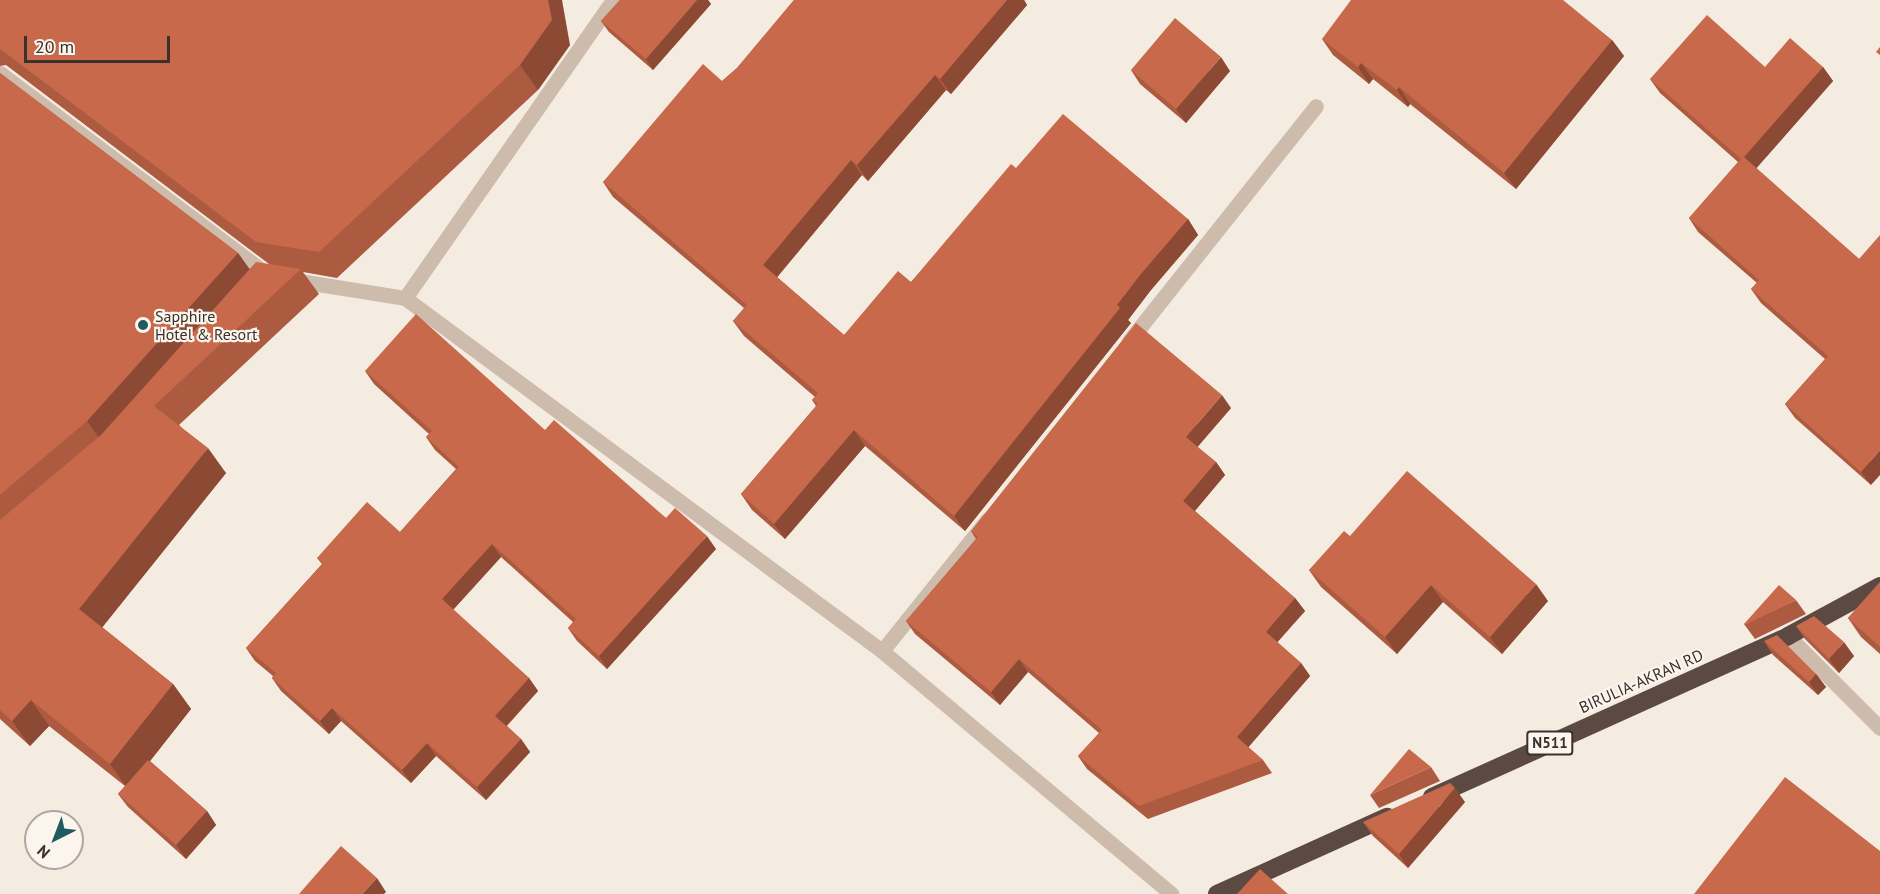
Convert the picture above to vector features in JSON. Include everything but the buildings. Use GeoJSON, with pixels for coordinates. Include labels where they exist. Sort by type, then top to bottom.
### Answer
{"type":"FeatureCollection","features":[{"type":"Feature","properties":{"kind":"highway","name":"BIRULIA-AKRAN RD"},"geometry":{"type":"LineString","coordinates":[[1217,894],[1788,636],[1880,586]]}},
{"type":"Feature","properties":{"kind":"street"},"geometry":{"type":"LineString","coordinates":[[405,298],[613,0]]}},
{"type":"Feature","properties":{"kind":"street"},"geometry":{"type":"LineString","coordinates":[[0,73],[266,281],[405,298],[882,651],[1172,894]]}},
{"type":"Feature","properties":{"kind":"street"},"geometry":{"type":"LineString","coordinates":[[1118,356],[1316,106]]}},
{"type":"Feature","properties":{"kind":"street"},"geometry":{"type":"LineString","coordinates":[[882,651],[1000,503]]}},
{"type":"Feature","properties":{"kind":"street"},"geometry":{"type":"LineString","coordinates":[[1788,636],[1880,728]]}},
{"type":"Feature","properties":{"kind":"place","name":"Sapphire Hotel & Resort"},"geometry":{"type":"Point","coordinates":[143,325]}}]}
